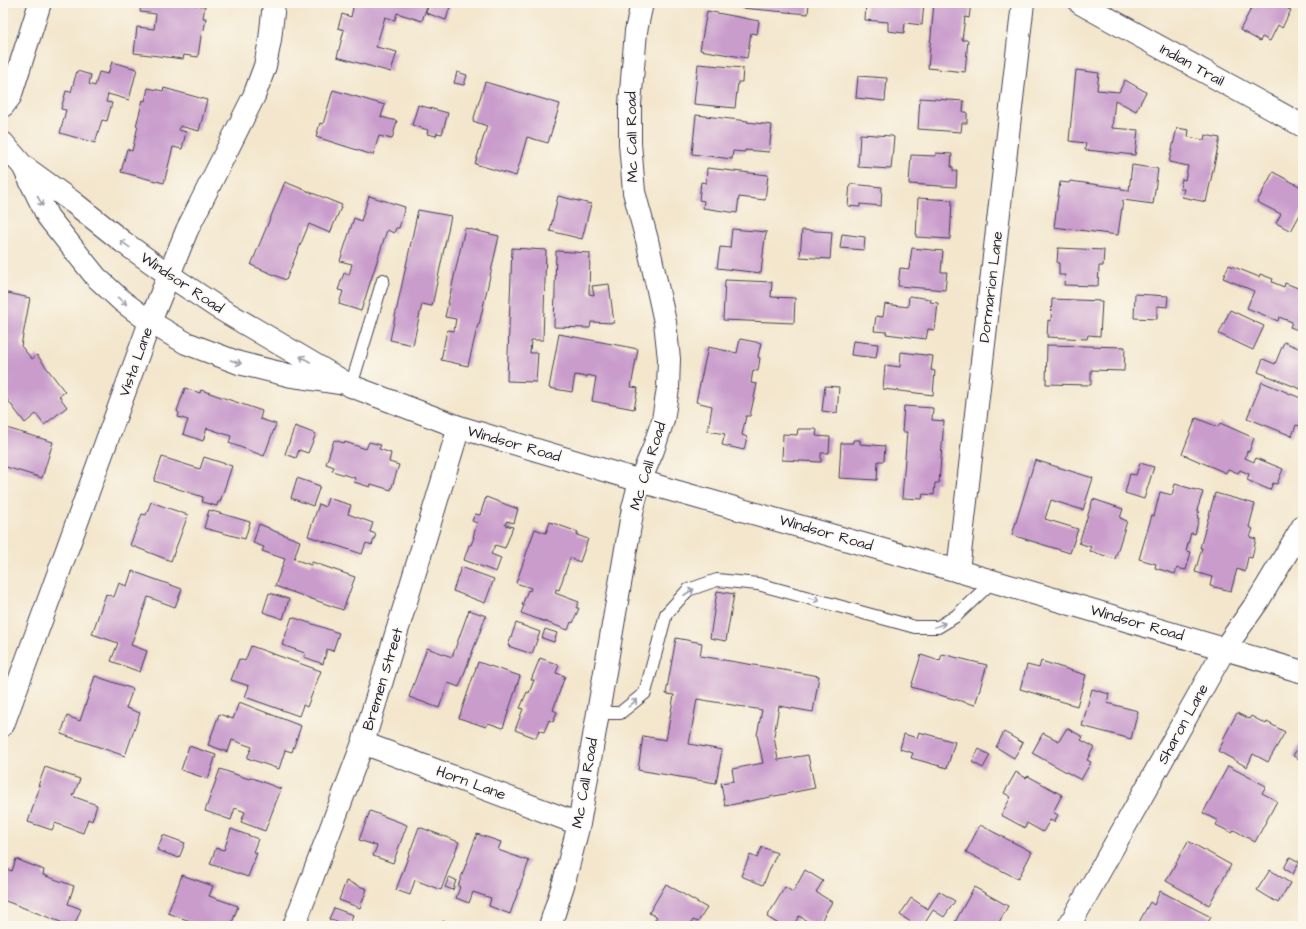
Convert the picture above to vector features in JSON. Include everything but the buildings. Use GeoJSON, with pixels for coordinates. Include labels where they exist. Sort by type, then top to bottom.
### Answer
{"type":"FeatureCollection","features":[{"type":"Feature","properties":{"kind":"street"},"geometry":{"type":"LineString","coordinates":[[3,106],[10,98],[40,3]]}},
{"type":"Feature","properties":{"kind":"street","name":"Vista Lane"},"geometry":{"type":"LineString","coordinates":[[3,725],[150,322],[187,230],[254,96],[265,66],[270,40],[274,3]]}},
{"type":"Feature","properties":{"kind":"street","name":"Mc Call Road"},"geometry":{"type":"LineString","coordinates":[[550,926],[564,882],[578,824],[633,508],[640,481],[653,450],[663,420],[668,388],[669,359],[665,322],[647,240],[634,192],[630,143],[630,104],[636,31],[642,3]]}},
{"type":"Feature","properties":{"kind":"street","name":"Dormarion Lane"},"geometry":{"type":"LineString","coordinates":[[958,571],[1024,3]]}},
{"type":"Feature","properties":{"kind":"street","name":"Indian Trail"},"geometry":{"type":"LineString","coordinates":[[1080,3],[1303,126]]}},
{"type":"Feature","properties":{"kind":"street","name":"Windsor Road"},"geometry":{"type":"LineString","coordinates":[[3,143],[23,166],[169,275],[217,307],[351,386],[459,428],[1225,648],[1303,672]]}},
{"type":"Feature","properties":{"kind":"street","name":"Windsor Road"},"geometry":{"type":"LineString","coordinates":[[23,166],[48,217],[96,277],[122,301],[150,322],[186,343],[239,363],[292,376],[351,386]]}},
{"type":"Feature","properties":{"kind":"street","name":"Bremen Street"},"geometry":{"type":"LineString","coordinates":[[294,926],[363,743],[459,428]]}},
{"type":"Feature","properties":{"kind":"street","name":"Sharon Lane"},"geometry":{"type":"LineString","coordinates":[[1069,926],[1225,648],[1258,601],[1303,526]]}},
{"type":"Feature","properties":{"kind":"street","name":"Horn Lane"},"geometry":{"type":"LineString","coordinates":[[363,743],[578,824]]}},
{"type":"Feature","properties":{"kind":"lane"},"geometry":{"type":"LineString","coordinates":[[351,386],[383,280]]}},
{"type":"Feature","properties":{"kind":"lane"},"geometry":{"type":"LineString","coordinates":[[598,713],[620,713],[645,693],[666,614],[688,590],[717,580],[758,584],[915,627],[938,627],[956,616],[993,581]]}}]}
